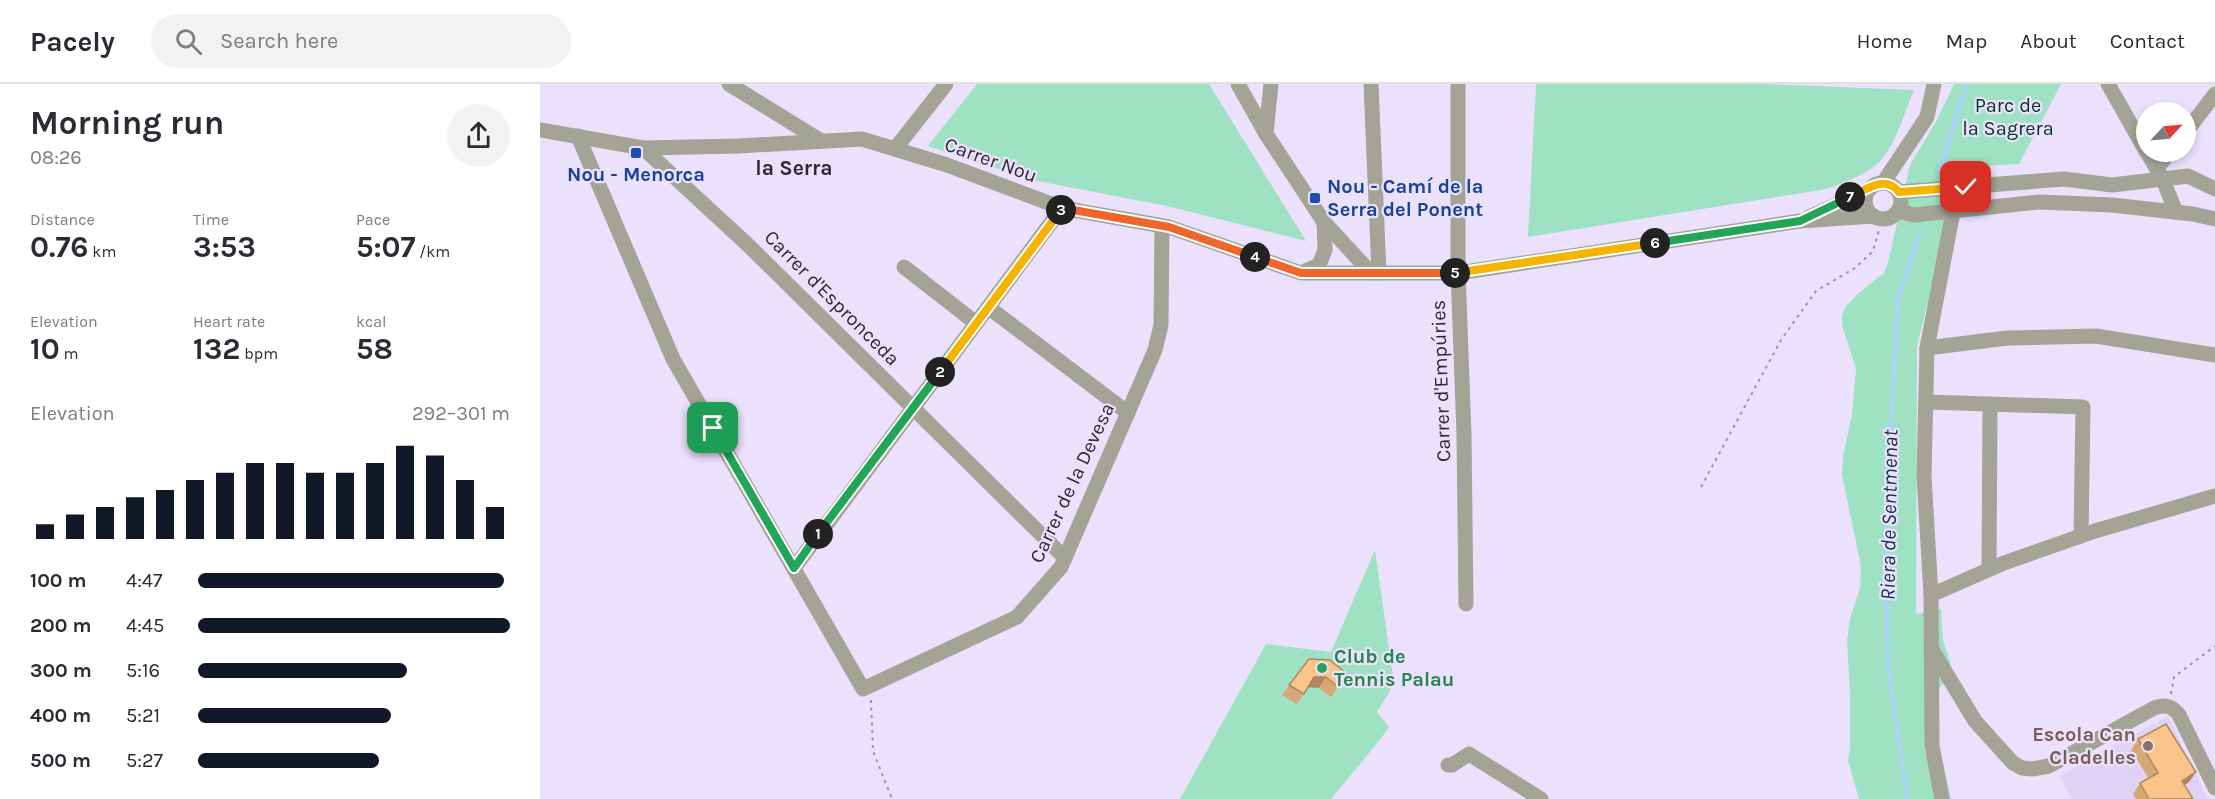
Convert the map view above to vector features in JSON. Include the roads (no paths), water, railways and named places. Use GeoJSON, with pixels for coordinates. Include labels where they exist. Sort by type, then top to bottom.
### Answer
{"type":"FeatureCollection","features":[{"type":"Feature","properties":{"kind":"street"},"geometry":{"type":"LineString","coordinates":[[729,84],[821,141]]}},
{"type":"Feature","properties":{"kind":"street"},"geometry":{"type":"LineString","coordinates":[[895,149],[946,84]]}},
{"type":"Feature","properties":{"kind":"street"},"geometry":{"type":"LineString","coordinates":[[1238,84],[1266,134],[1324,222],[1375,273]]}},
{"type":"Feature","properties":{"kind":"street"},"geometry":{"type":"LineString","coordinates":[[1266,134],[1271,84]]}},
{"type":"Feature","properties":{"kind":"street"},"geometry":{"type":"LineString","coordinates":[[1371,84],[1375,273]]}},
{"type":"Feature","properties":{"kind":"street","name":"Carrer d'Empúries"},"geometry":{"type":"LineString","coordinates":[[1458,84],[1458,273],[1464,435],[1466,604]]}},
{"type":"Feature","properties":{"kind":"street"},"geometry":{"type":"LineString","coordinates":[[1878,217],[1867,208],[1866,198],[1927,117],[1934,84]]}},
{"type":"Feature","properties":{"kind":"street"},"geometry":{"type":"LineString","coordinates":[[2108,84],[2136,132]]}},
{"type":"Feature","properties":{"kind":"street"},"geometry":{"type":"LineString","coordinates":[[2196,119],[2215,94]]}},
{"type":"Feature","properties":{"kind":"street","name":"Carrer Nou"},"geometry":{"type":"LineString","coordinates":[[540,130],[643,148],[739,146],[862,139],[947,165],[1062,208],[1162,226],[1301,273],[1458,273],[1800,221]]}},
{"type":"Feature","properties":{"kind":"street"},"geometry":{"type":"LineString","coordinates":[[578,136],[673,358],[794,568],[1062,208]]}},
{"type":"Feature","properties":{"kind":"street","name":"Carrer d'Espronceda"},"geometry":{"type":"LineString","coordinates":[[643,148],[748,245],[1065,558]]}},
{"type":"Feature","properties":{"kind":"street"},"geometry":{"type":"LineString","coordinates":[[2153,162],[2176,212]]}},
{"type":"Feature","properties":{"kind":"street"},"geometry":{"type":"LineString","coordinates":[[2160,174],[2165,162]]}},
{"type":"Feature","properties":{"kind":"street"},"geometry":{"type":"LineString","coordinates":[[1899,192],[2064,179],[2112,185],[2160,174],[2188,176],[2215,189]]}},
{"type":"Feature","properties":{"kind":"street"},"geometry":{"type":"LineString","coordinates":[[1892,185],[1899,192],[1901,201],[1894,215],[1800,221],[1877,186],[1892,185]]}},
{"type":"Feature","properties":{"kind":"street"},"geometry":{"type":"LineString","coordinates":[[1942,799],[1932,745],[1931,595],[1924,476],[1927,348],[1953,212],[1966,187]]}},
{"type":"Feature","properties":{"kind":"street"},"geometry":{"type":"LineString","coordinates":[[1898,211],[1914,215],[2039,201],[2112,205],[2215,219]]}},
{"type":"Feature","properties":{"kind":"street"},"geometry":{"type":"LineString","coordinates":[[1301,273],[1319,265],[1325,250],[1324,222]]}},
{"type":"Feature","properties":{"kind":"street","name":"Carrer de la Devesa"},"geometry":{"type":"LineString","coordinates":[[794,568],[866,687],[1017,618],[1061,567],[1155,350],[1161,325],[1162,226]]}},
{"type":"Feature","properties":{"kind":"street"},"geometry":{"type":"LineString","coordinates":[[904,267],[976,323]]}},
{"type":"Feature","properties":{"kind":"street"},"geometry":{"type":"LineString","coordinates":[[988,307],[1128,413]]}},
{"type":"Feature","properties":{"kind":"street"},"geometry":{"type":"LineString","coordinates":[[1927,348],[2007,338],[2096,336],[2215,355]]}},
{"type":"Feature","properties":{"kind":"street"},"geometry":{"type":"LineString","coordinates":[[1927,402],[2083,407],[2081,536]]}},
{"type":"Feature","properties":{"kind":"street"},"geometry":{"type":"LineString","coordinates":[[1989,569],[1990,404]]}},
{"type":"Feature","properties":{"kind":"street"},"geometry":{"type":"LineString","coordinates":[[1931,595],[1989,569],[2081,536],[2215,496]]}},
{"type":"Feature","properties":{"kind":"street"},"geometry":{"type":"LineString","coordinates":[[1931,650],[1975,720],[2013,763],[2022,768],[2049,766],[2154,708],[2168,706],[2179,715],[2215,788]]}},
{"type":"Feature","properties":{"kind":"street"},"geometry":{"type":"LineString","coordinates":[[1448,765],[1452,765],[1469,754],[1541,799]]}},
{"type":"Feature","properties":{"kind":"waterway","name":"Riera de Sentmenat"},"geometry":{"type":"LineString","coordinates":[[1939,172],[1967,84]]}},
{"type":"Feature","properties":{"kind":"waterway","name":"Riera de Sentmenat"},"geometry":{"type":"LineString","coordinates":[[1907,799],[1888,665],[1885,539],[1898,299],[1920,234]]}},
{"type":"Feature","properties":{"kind":"place","name":"Nou - Menorca"},"geometry":{"type":"Point","coordinates":[636,153]}},
{"type":"Feature","properties":{"kind":"place","name":"Nou - Camí de la Serra del Ponent"},"geometry":{"type":"Point","coordinates":[1315,198]}},
{"type":"Feature","properties":{"kind":"place","name":"Club de Tennis Palau"},"geometry":{"type":"Point","coordinates":[1322,668]}},
{"type":"Feature","properties":{"kind":"place","name":"Escola Can Cladelles"},"geometry":{"type":"Point","coordinates":[2148,746]}},
{"type":"Feature","properties":{"kind":"district","name":"la Serra"},"geometry":{"type":"Point","coordinates":[794,168]}},
{"type":"Feature","properties":{"kind":"park label","name":"Parc de la Sagrera"},"geometry":{"type":"Point","coordinates":[2008,116]}}]}
